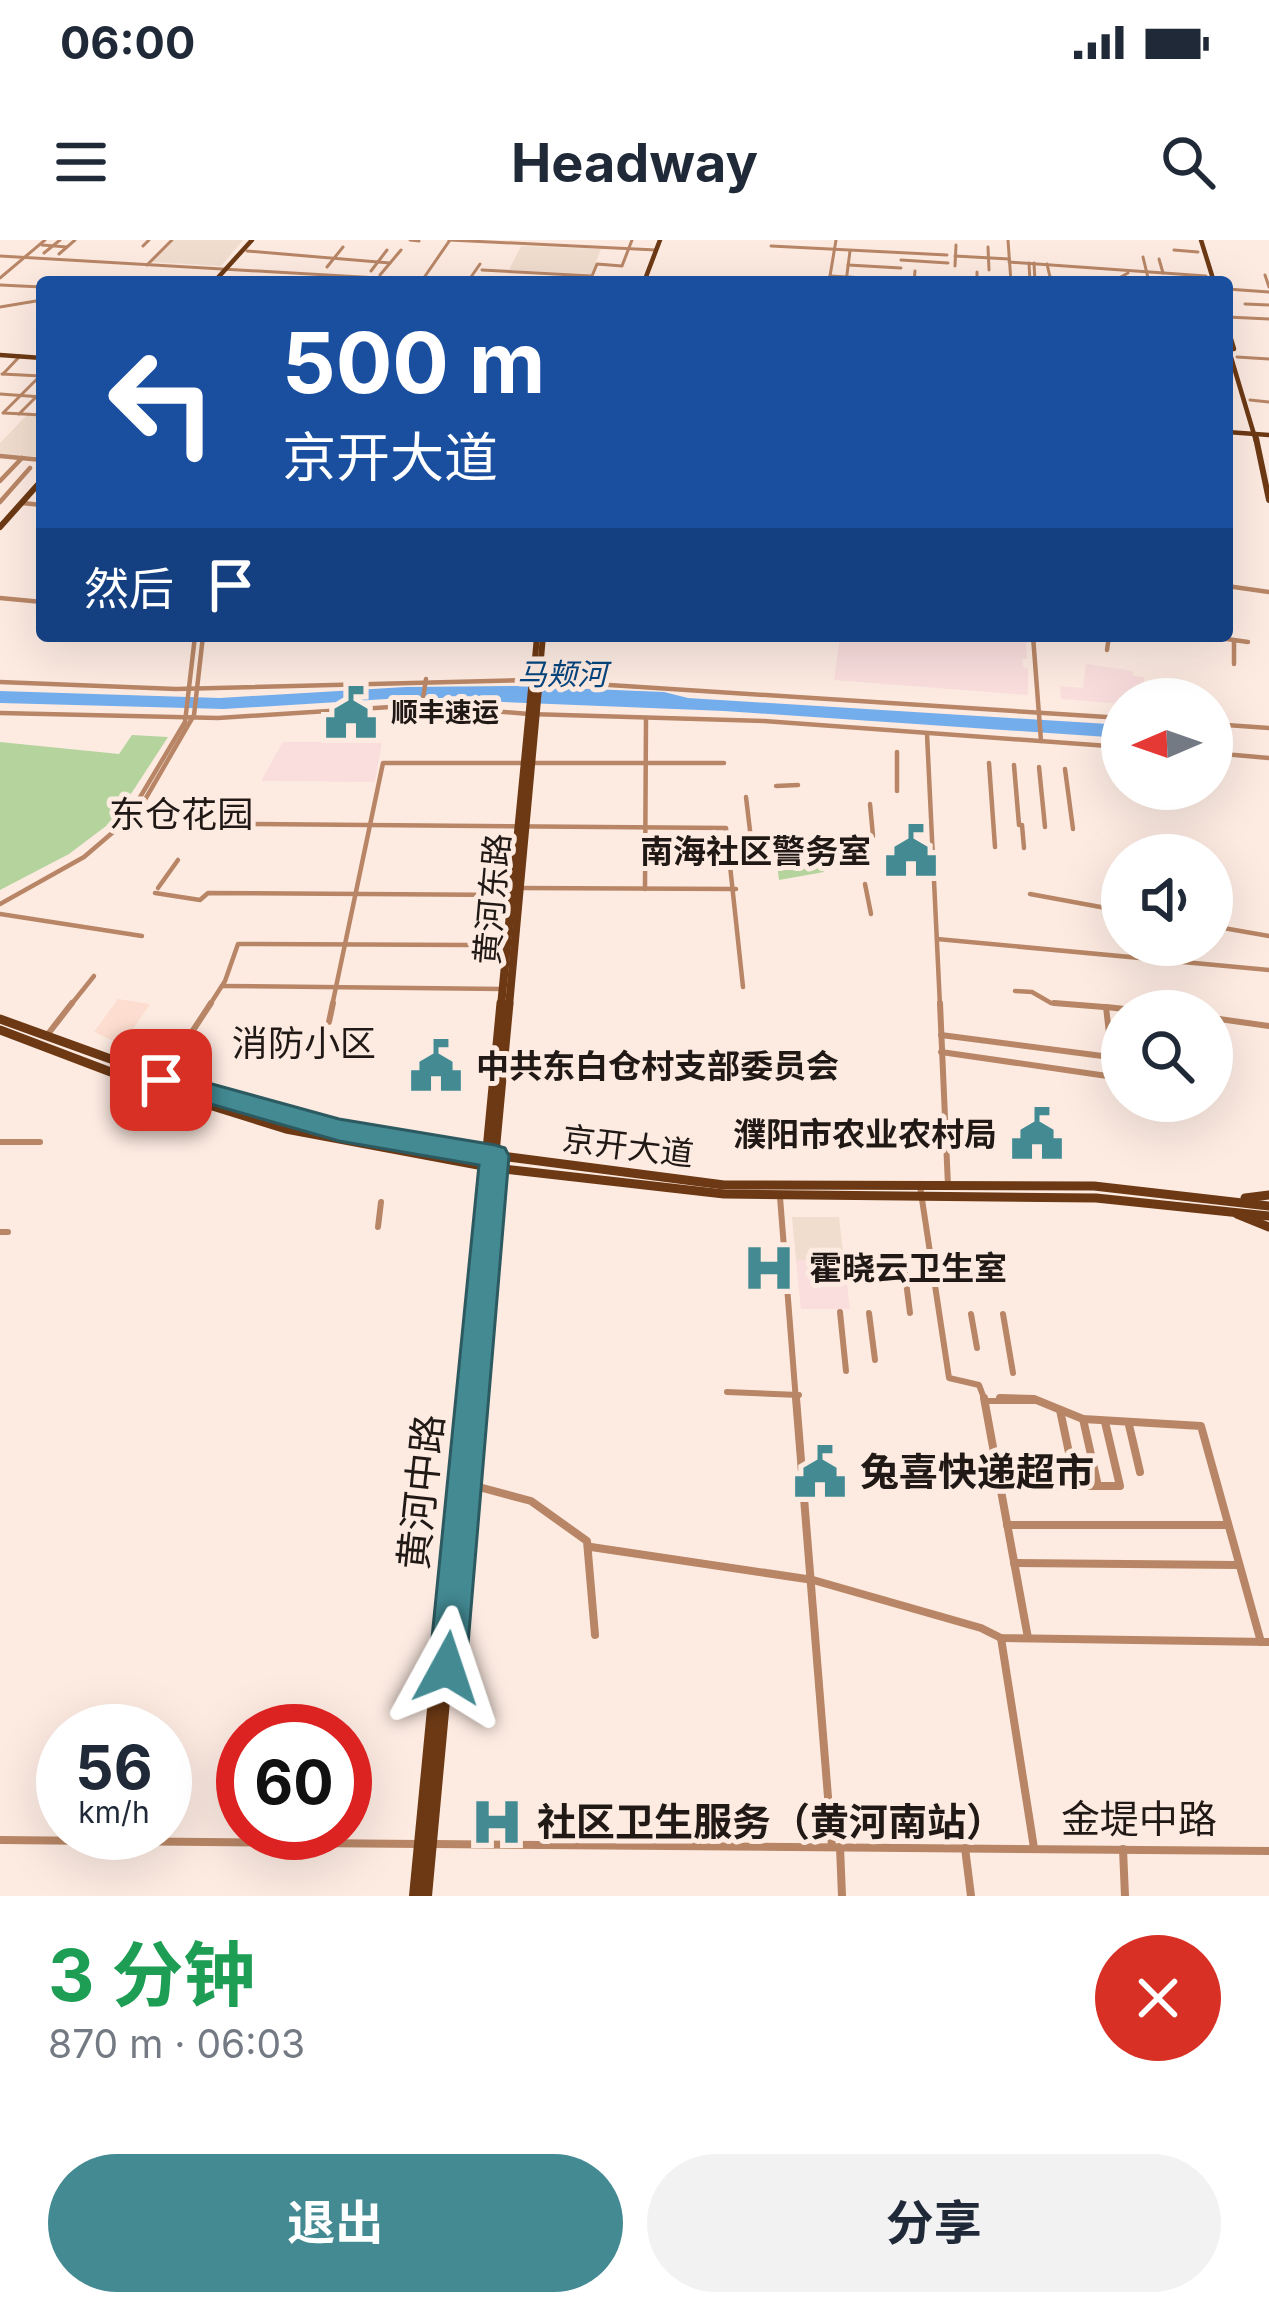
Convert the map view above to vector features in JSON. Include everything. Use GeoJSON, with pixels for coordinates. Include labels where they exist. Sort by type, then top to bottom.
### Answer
{"type":"FeatureCollection","features":[{"type":"Feature","properties":{"kind":"main road"},"geometry":{"type":"LineString","coordinates":[[222,276],[254,240]]}},
{"type":"Feature","properties":{"kind":"main road"},"geometry":{"type":"LineString","coordinates":[[228,270],[254,240]]}},
{"type":"Feature","properties":{"kind":"main road"},"geometry":{"type":"LineString","coordinates":[[647,276],[662,240]]}},
{"type":"Feature","properties":{"kind":"main road"},"geometry":{"type":"LineString","coordinates":[[647,276],[662,240]]}},
{"type":"Feature","properties":{"kind":"main road"},"geometry":{"type":"LineString","coordinates":[[1199,243],[1208,276]]}},
{"type":"Feature","properties":{"kind":"main road"},"geometry":{"type":"LineString","coordinates":[[0,354],[36,357]]}},
{"type":"Feature","properties":{"kind":"main road"},"geometry":{"type":"LineString","coordinates":[[0,354],[36,357]]}},
{"type":"Feature","properties":{"kind":"main road"},"geometry":{"type":"LineString","coordinates":[[1233,359],[1269,463]]}},
{"type":"Feature","properties":{"kind":"main road"},"geometry":{"type":"LineString","coordinates":[[1233,360],[1261,436],[1269,500]]}},
{"type":"Feature","properties":{"kind":"main road"},"geometry":{"type":"LineString","coordinates":[[0,523],[36,489]]}},
{"type":"Feature","properties":{"kind":"main road"},"geometry":{"type":"LineString","coordinates":[[0,523],[36,489]]}},
{"type":"Feature","properties":{"kind":"main road","name":"黄河东路"},"geometry":{"type":"LineString","coordinates":[[490,1161],[539,642]]}},
{"type":"Feature","properties":{"kind":"main road","name":"黄河东路"},"geometry":{"type":"LineString","coordinates":[[490,1161],[516,891]]}},
{"type":"Feature","properties":{"kind":"main road","name":"京开大道"},"geometry":{"type":"LineString","coordinates":[[0,1019],[161,1080],[339,1130],[490,1161],[724,1184],[1269,1206]]}},
{"type":"Feature","properties":{"kind":"main road","name":"京开大道"},"geometry":{"type":"LineString","coordinates":[[0,1030],[145,1085],[286,1129],[629,1186],[780,1196],[921,1192],[948,1186],[1094,1186],[1217,1203],[1269,1216]]}},
{"type":"Feature","properties":{"kind":"main road","name":"黄河中路"},"geometry":{"type":"LineString","coordinates":[[415,1896],[425,1844],[464,1484],[490,1161]]}},
{"type":"Feature","properties":{"kind":"main road","name":"黄河中路"},"geometry":{"type":"LineString","coordinates":[[426,1896],[425,1844],[490,1161]]}},
{"type":"Feature","properties":{"kind":"main road"},"geometry":{"type":"LineString","coordinates":[[1217,1203],[1269,1195]]}},
{"type":"Feature","properties":{"kind":"main road"},"geometry":{"type":"LineString","coordinates":[[1217,1203],[1269,1227]]}},
{"type":"Feature","properties":{"kind":"street"},"geometry":{"type":"LineString","coordinates":[[44,253],[60,240]]}},
{"type":"Feature","properties":{"kind":"street"},"geometry":{"type":"LineString","coordinates":[[59,254],[75,240]]}},
{"type":"Feature","properties":{"kind":"street"},"geometry":{"type":"LineString","coordinates":[[142,246],[149,240]]}},
{"type":"Feature","properties":{"kind":"street"},"geometry":{"type":"LineString","coordinates":[[147,265],[172,240]]}},
{"type":"Feature","properties":{"kind":"street"},"geometry":{"type":"LineString","coordinates":[[410,240],[419,241]]}},
{"type":"Feature","properties":{"kind":"street"},"geometry":{"type":"LineString","coordinates":[[423,276],[448,240],[656,250]]}},
{"type":"Feature","properties":{"kind":"street"},"geometry":{"type":"LineString","coordinates":[[472,276],[481,267],[592,276],[597,264],[622,266],[632,240]]}},
{"type":"Feature","properties":{"kind":"street"},"geometry":{"type":"LineString","coordinates":[[830,276],[836,240]]}},
{"type":"Feature","properties":{"kind":"street"},"geometry":{"type":"LineString","coordinates":[[1008,240],[1010,276]]}},
{"type":"Feature","properties":{"kind":"street"},"geometry":{"type":"LineString","coordinates":[[0,279],[41,242],[67,247]]}},
{"type":"Feature","properties":{"kind":"street"},"geometry":{"type":"LineString","coordinates":[[1174,250],[1199,243]]}},
{"type":"Feature","properties":{"kind":"street"},"geometry":{"type":"LineString","coordinates":[[955,266],[956,245]]}},
{"type":"Feature","properties":{"kind":"street"},"geometry":{"type":"LineString","coordinates":[[771,246],[947,256]]}},
{"type":"Feature","properties":{"kind":"street"},"geometry":{"type":"LineString","coordinates":[[988,247],[989,270]]}},
{"type":"Feature","properties":{"kind":"street"},"geometry":{"type":"LineString","coordinates":[[327,267],[343,248]]}},
{"type":"Feature","properties":{"kind":"street"},"geometry":{"type":"LineString","coordinates":[[247,250],[390,263]]}},
{"type":"Feature","properties":{"kind":"street"},"geometry":{"type":"LineString","coordinates":[[371,271],[387,250]]}},
{"type":"Feature","properties":{"kind":"street"},"geometry":{"type":"LineString","coordinates":[[380,275],[401,250]]}},
{"type":"Feature","properties":{"kind":"street"},"geometry":{"type":"LineString","coordinates":[[846,276],[850,251]]}},
{"type":"Feature","properties":{"kind":"street"},"geometry":{"type":"LineString","coordinates":[[862,266],[865,252]]}},
{"type":"Feature","properties":{"kind":"street"},"geometry":{"type":"LineString","coordinates":[[875,267],[877,253]]}},
{"type":"Feature","properties":{"kind":"street"},"geometry":{"type":"LineString","coordinates":[[900,276],[902,253]]}},
{"type":"Feature","properties":{"kind":"street"},"geometry":{"type":"LineString","coordinates":[[888,276],[890,254]]}},
{"type":"Feature","properties":{"kind":"street"},"geometry":{"type":"LineString","coordinates":[[0,256],[307,276]]}},
{"type":"Feature","properties":{"kind":"street"},"geometry":{"type":"LineString","coordinates":[[956,256],[1178,276]]}},
{"type":"Feature","properties":{"kind":"street"},"geometry":{"type":"LineString","coordinates":[[1143,257],[1148,276]]}},
{"type":"Feature","properties":{"kind":"street"},"geometry":{"type":"LineString","coordinates":[[1159,259],[1163,274]]}},
{"type":"Feature","properties":{"kind":"street"},"geometry":{"type":"LineString","coordinates":[[901,260],[947,263]]}},
{"type":"Feature","properties":{"kind":"street"},"geometry":{"type":"LineString","coordinates":[[1031,263],[1032,276]]}},
{"type":"Feature","properties":{"kind":"street"},"geometry":{"type":"LineString","coordinates":[[1047,264],[1049,276]]}},
{"type":"Feature","properties":{"kind":"street"},"geometry":{"type":"LineString","coordinates":[[848,265],[901,268]]}},
{"type":"Feature","properties":{"kind":"street"},"geometry":{"type":"LineString","coordinates":[[1064,265],[1065,276]]}},
{"type":"Feature","properties":{"kind":"street"},"geometry":{"type":"LineString","coordinates":[[915,271],[915,276]]}},
{"type":"Feature","properties":{"kind":"street"},"geometry":{"type":"LineString","coordinates":[[948,271],[948,276]]}},
{"type":"Feature","properties":{"kind":"street"},"geometry":{"type":"LineString","coordinates":[[962,271],[962,276]]}},
{"type":"Feature","properties":{"kind":"street"},"geometry":{"type":"LineString","coordinates":[[1123,276],[1131,272]]}},
{"type":"Feature","properties":{"kind":"street"},"geometry":{"type":"LineString","coordinates":[[1233,289],[1269,290],[1265,275]]}},
{"type":"Feature","properties":{"kind":"street"},"geometry":{"type":"LineString","coordinates":[[0,279],[36,286]]}},
{"type":"Feature","properties":{"kind":"street"},"geometry":{"type":"LineString","coordinates":[[0,307],[36,301]]}},
{"type":"Feature","properties":{"kind":"street"},"geometry":{"type":"LineString","coordinates":[[1245,304],[1269,305]]}},
{"type":"Feature","properties":{"kind":"street"},"geometry":{"type":"LineString","coordinates":[[1233,316],[1269,319]]}},
{"type":"Feature","properties":{"kind":"street"},"geometry":{"type":"LineString","coordinates":[[1233,353],[1269,359]]}},
{"type":"Feature","properties":{"kind":"street"},"geometry":{"type":"LineString","coordinates":[[1,375],[20,356]]}},
{"type":"Feature","properties":{"kind":"street"},"geometry":{"type":"LineString","coordinates":[[1,375],[36,376]]}},
{"type":"Feature","properties":{"kind":"street"},"geometry":{"type":"LineString","coordinates":[[2,412],[36,381]]}},
{"type":"Feature","properties":{"kind":"street"},"geometry":{"type":"LineString","coordinates":[[0,394],[36,397]]}},
{"type":"Feature","properties":{"kind":"street"},"geometry":{"type":"LineString","coordinates":[[19,414],[36,400]]}},
{"type":"Feature","properties":{"kind":"street"},"geometry":{"type":"LineString","coordinates":[[1250,400],[1269,402]]}},
{"type":"Feature","properties":{"kind":"street"},"geometry":{"type":"LineString","coordinates":[[2,412],[36,413]]}},
{"type":"Feature","properties":{"kind":"street"},"geometry":{"type":"LineString","coordinates":[[0,456],[36,459]]}},
{"type":"Feature","properties":{"kind":"street"},"geometry":{"type":"LineString","coordinates":[[0,481],[22,458]]}},
{"type":"Feature","properties":{"kind":"street"},"geometry":{"type":"LineString","coordinates":[[0,502],[30,468]]}},
{"type":"Feature","properties":{"kind":"street"},"geometry":{"type":"LineString","coordinates":[[22,503],[36,504]]}},
{"type":"Feature","properties":{"kind":"street"},"geometry":{"type":"LineString","coordinates":[[1233,587],[1269,592]]}},
{"type":"Feature","properties":{"kind":"street"},"geometry":{"type":"LineString","coordinates":[[0,598],[36,601]]}},
{"type":"Feature","properties":{"kind":"street"},"geometry":{"type":"LineString","coordinates":[[1234,664],[1234,640],[1248,642]]}},
{"type":"Feature","properties":{"kind":"street"},"geometry":{"type":"LineString","coordinates":[[0,901],[84,857],[116,833],[149,796],[190,717],[198,642]]}},
{"type":"Feature","properties":{"kind":"street"},"geometry":{"type":"LineString","coordinates":[[1033,642],[1041,738]]}},
{"type":"Feature","properties":{"kind":"street"},"geometry":{"type":"LineString","coordinates":[[1107,650],[1108,642]]}},
{"type":"Feature","properties":{"kind":"street"},"geometry":{"type":"LineString","coordinates":[[0,682],[193,691],[535,683],[1101,717]]}},
{"type":"Feature","properties":{"kind":"street"},"geometry":{"type":"LineString","coordinates":[[422,704],[426,682]]}},
{"type":"Feature","properties":{"kind":"street"},"geometry":{"type":"LineString","coordinates":[[0,713],[190,717],[422,704],[1101,745]]}},
{"type":"Feature","properties":{"kind":"street"},"geometry":{"type":"LineString","coordinates":[[645,889],[646,717]]}},
{"type":"Feature","properties":{"kind":"street"},"geometry":{"type":"LineString","coordinates":[[1233,725],[1269,728]]}},
{"type":"Feature","properties":{"kind":"street"},"geometry":{"type":"LineString","coordinates":[[927,733],[948,1186]]}},
{"type":"Feature","properties":{"kind":"street"},"geometry":{"type":"LineString","coordinates":[[897,752],[897,791]]}},
{"type":"Feature","properties":{"kind":"street"},"geometry":{"type":"LineString","coordinates":[[1233,755],[1269,758]]}},
{"type":"Feature","properties":{"kind":"street"},"geometry":{"type":"LineString","coordinates":[[329,1022],[383,763],[724,763]]}},
{"type":"Feature","properties":{"kind":"street"},"geometry":{"type":"LineString","coordinates":[[989,763],[995,847]]}},
{"type":"Feature","properties":{"kind":"street"},"geometry":{"type":"LineString","coordinates":[[1014,765],[1024,848]]}},
{"type":"Feature","properties":{"kind":"street"},"geometry":{"type":"LineString","coordinates":[[1039,767],[1045,827]]}},
{"type":"Feature","properties":{"kind":"street"},"geometry":{"type":"LineString","coordinates":[[1065,769],[1072,829]]}},
{"type":"Feature","properties":{"kind":"street"},"geometry":{"type":"LineString","coordinates":[[776,786],[798,785]]}},
{"type":"Feature","properties":{"kind":"street"},"geometry":{"type":"LineString","coordinates":[[746,797],[751,839]]}},
{"type":"Feature","properties":{"kind":"street"},"geometry":{"type":"LineString","coordinates":[[870,804],[873,836]]}},
{"type":"Feature","properties":{"kind":"street"},"geometry":{"type":"LineString","coordinates":[[243,824],[726,828],[743,986]]}},
{"type":"Feature","properties":{"kind":"street"},"geometry":{"type":"LineString","coordinates":[[178,860],[157,891],[193,900],[208,893],[736,889]]}},
{"type":"Feature","properties":{"kind":"street"},"geometry":{"type":"LineString","coordinates":[[865,884],[871,914]]}},
{"type":"Feature","properties":{"kind":"street"},"geometry":{"type":"LineString","coordinates":[[1030,894],[1101,906]]}},
{"type":"Feature","properties":{"kind":"street"},"geometry":{"type":"LineString","coordinates":[[0,914],[142,937]]}},
{"type":"Feature","properties":{"kind":"street"},"geometry":{"type":"LineString","coordinates":[[1233,930],[1269,936]]}},
{"type":"Feature","properties":{"kind":"street"},"geometry":{"type":"LineString","coordinates":[[937,939],[1269,970]]}},
{"type":"Feature","properties":{"kind":"street"},"geometry":{"type":"LineString","coordinates":[[161,1080],[222,986],[238,944],[468,945]]}},
{"type":"Feature","properties":{"kind":"street"},"geometry":{"type":"LineString","coordinates":[[45,1036],[66,1017],[94,976]]}},
{"type":"Feature","properties":{"kind":"street"},"geometry":{"type":"LineString","coordinates":[[222,986],[503,989]]}},
{"type":"Feature","properties":{"kind":"street"},"geometry":{"type":"LineString","coordinates":[[1015,992],[1032,992],[1051,1003],[1101,1007]]}},
{"type":"Feature","properties":{"kind":"street"},"geometry":{"type":"LineString","coordinates":[[1233,1021],[1269,1026]]}},
{"type":"Feature","properties":{"kind":"street"},"geometry":{"type":"LineString","coordinates":[[941,1035],[1101,1057]]}},
{"type":"Feature","properties":{"kind":"street"},"geometry":{"type":"LineString","coordinates":[[941,1052],[1101,1075]]}},
{"type":"Feature","properties":{"kind":"street"},"geometry":{"type":"LineString","coordinates":[[0,1142],[40,1142]]}},
{"type":"Feature","properties":{"kind":"street"},"geometry":{"type":"LineString","coordinates":[[921,1192],[950,1378],[979,1385],[984,1397],[1028,1638]]}},
{"type":"Feature","properties":{"kind":"street"},"geometry":{"type":"LineString","coordinates":[[780,1196],[842,1896]]}},
{"type":"Feature","properties":{"kind":"street"},"geometry":{"type":"LineString","coordinates":[[377,1227],[382,1202]]}},
{"type":"Feature","properties":{"kind":"street"},"geometry":{"type":"LineString","coordinates":[[904,1266],[910,1313]]}},
{"type":"Feature","properties":{"kind":"street"},"geometry":{"type":"LineString","coordinates":[[840,1312],[846,1371]]}},
{"type":"Feature","properties":{"kind":"street"},"geometry":{"type":"LineString","coordinates":[[869,1313],[875,1360]]}},
{"type":"Feature","properties":{"kind":"street"},"geometry":{"type":"LineString","coordinates":[[971,1314],[977,1348]]}},
{"type":"Feature","properties":{"kind":"street"},"geometry":{"type":"LineString","coordinates":[[1003,1314],[1013,1373]]}},
{"type":"Feature","properties":{"kind":"street"},"geometry":{"type":"LineString","coordinates":[[727,1392],[799,1395]]}},
{"type":"Feature","properties":{"kind":"street"},"geometry":{"type":"LineString","coordinates":[[591,1547],[813,1580],[981,1628],[1001,1638],[1267,1642],[1228,1526],[1202,1426],[1083,1419],[1034,1399],[984,1397]]}},
{"type":"Feature","properties":{"kind":"street"},"geometry":{"type":"LineString","coordinates":[[1060,1410],[1076,1486]]}},
{"type":"Feature","properties":{"kind":"street"},"geometry":{"type":"LineString","coordinates":[[1083,1419],[1098,1486]]}},
{"type":"Feature","properties":{"kind":"street"},"geometry":{"type":"LineString","coordinates":[[1000,1486],[1120,1486],[1106,1422]]}},
{"type":"Feature","properties":{"kind":"street"},"geometry":{"type":"LineString","coordinates":[[1129,1425],[1140,1472]]}},
{"type":"Feature","properties":{"kind":"street"},"geometry":{"type":"LineString","coordinates":[[464,1484],[505,1488],[534,1501],[573,1527],[591,1547],[595,1635]]}},
{"type":"Feature","properties":{"kind":"street"},"geometry":{"type":"LineString","coordinates":[[1007,1525],[1228,1526]]}},
{"type":"Feature","properties":{"kind":"street"},"geometry":{"type":"LineString","coordinates":[[1014,1563],[1240,1565]]}},
{"type":"Feature","properties":{"kind":"street"},"geometry":{"type":"LineString","coordinates":[[1001,1638],[1034,1849]]}},
{"type":"Feature","properties":{"kind":"street","name":"金堤中路"},"geometry":{"type":"LineString","coordinates":[[0,1840],[1269,1851]]}},
{"type":"Feature","properties":{"kind":"street"},"geometry":{"type":"LineString","coordinates":[[965,1848],[971,1896]]}},
{"type":"Feature","properties":{"kind":"street"},"geometry":{"type":"LineString","coordinates":[[1123,1850],[1125,1896]]}},
{"type":"Feature","properties":{"kind":"shaded area"},"geometry":{"type":"Polygon","coordinates":[[[174,240],[243,240],[221,266],[152,262],[174,240]]]}},
{"type":"Feature","properties":{"kind":"shaded area"},"geometry":{"type":"Polygon","coordinates":[[[521,246],[601,249],[591,274],[509,270],[521,246]]]}},
{"type":"Feature","properties":{"kind":"shaded area"},"geometry":{"type":"Polygon","coordinates":[[[27,415],[36,416],[36,457],[0,454],[0,443],[27,415]]]}},
{"type":"Feature","properties":{"kind":"shaded area"},"geometry":{"type":"Polygon","coordinates":[[[839,642],[1026,642],[1027,659],[1022,659],[1023,667],[1028,668],[1028,695],[834,680],[839,642]]]}},
{"type":"Feature","properties":{"kind":"shaded area"},"geometry":{"type":"Polygon","coordinates":[[[1086,664],[1144,677],[1101,678],[1101,702],[1061,699],[1060,686],[1083,688],[1086,664]]]}},
{"type":"Feature","properties":{"kind":"shaded area"},"geometry":{"type":"Polygon","coordinates":[[[283,742],[382,742],[375,782],[261,781],[283,742]]]}},
{"type":"Feature","properties":{"kind":"shaded area"},"geometry":{"type":"Polygon","coordinates":[[[118,999],[150,1004],[122,1045],[94,1032],[118,999]]]}},
{"type":"Feature","properties":{"kind":"shaded area"},"geometry":{"type":"Polygon","coordinates":[[[792,1217],[839,1217],[844,1260],[796,1260],[792,1217]]]}},
{"type":"Feature","properties":{"kind":"shaded area"},"geometry":{"type":"Polygon","coordinates":[[[796,1260],[844,1260],[850,1309],[801,1309],[796,1260]]]}},
{"type":"Feature","properties":{"kind":"green space"},"geometry":{"type":"Polygon","coordinates":[[[132,735],[168,737],[114,820],[69,854],[0,890],[0,742],[119,754],[132,735]]]}},
{"type":"Feature","properties":{"kind":"green space"},"geometry":{"type":"Polygon","coordinates":[[[774,841],[802,842],[824,872],[779,880],[774,841]]]}},
{"type":"Feature","properties":{"kind":"water"},"geometry":{"type":"Polygon","coordinates":[[[406,687],[664,692],[688,698],[1101,724],[1101,737],[724,711],[403,698],[224,709],[0,703],[0,691],[220,698],[406,687]]]}},
{"type":"Feature","properties":{"kind":"place","name":"顺丰速运"},"geometry":{"type":"Point","coordinates":[351,713]}},
{"type":"Feature","properties":{"kind":"place","name":"南海社区警务室"},"geometry":{"type":"Point","coordinates":[911,851]}},
{"type":"Feature","properties":{"kind":"place","name":"中共东白仓村支部委员会"},"geometry":{"type":"Point","coordinates":[436,1066]}},
{"type":"Feature","properties":{"kind":"place","name":"濮阳市农业农村局"},"geometry":{"type":"Point","coordinates":[1037,1134]}},
{"type":"Feature","properties":{"kind":"place","name":"霍晓云卫生室"},"geometry":{"type":"Point","coordinates":[769,1268]}},
{"type":"Feature","properties":{"kind":"place","name":"兔喜快递超市"},"geometry":{"type":"Point","coordinates":[820,1472]}},
{"type":"Feature","properties":{"kind":"place","name":"社区卫生服务（黄河南站）"},"geometry":{"type":"Point","coordinates":[497,1822]}},
{"type":"Feature","properties":{"kind":"district","name":"东仓花园"},"geometry":{"type":"Point","coordinates":[181,814]}},
{"type":"Feature","properties":{"kind":"district","name":"消防小区"},"geometry":{"type":"Point","coordinates":[304,1043]}},
{"type":"Feature","properties":{"kind":"route"},"geometry":{"type":"LineString","coordinates":[[161,1080],[339,1130],[495,1156],[447,1668]]}},
{"type":"Feature","properties":{"kind":"water label","name":"马颊河"},"geometry":{"type":"Point","coordinates":[562,675]}}]}
